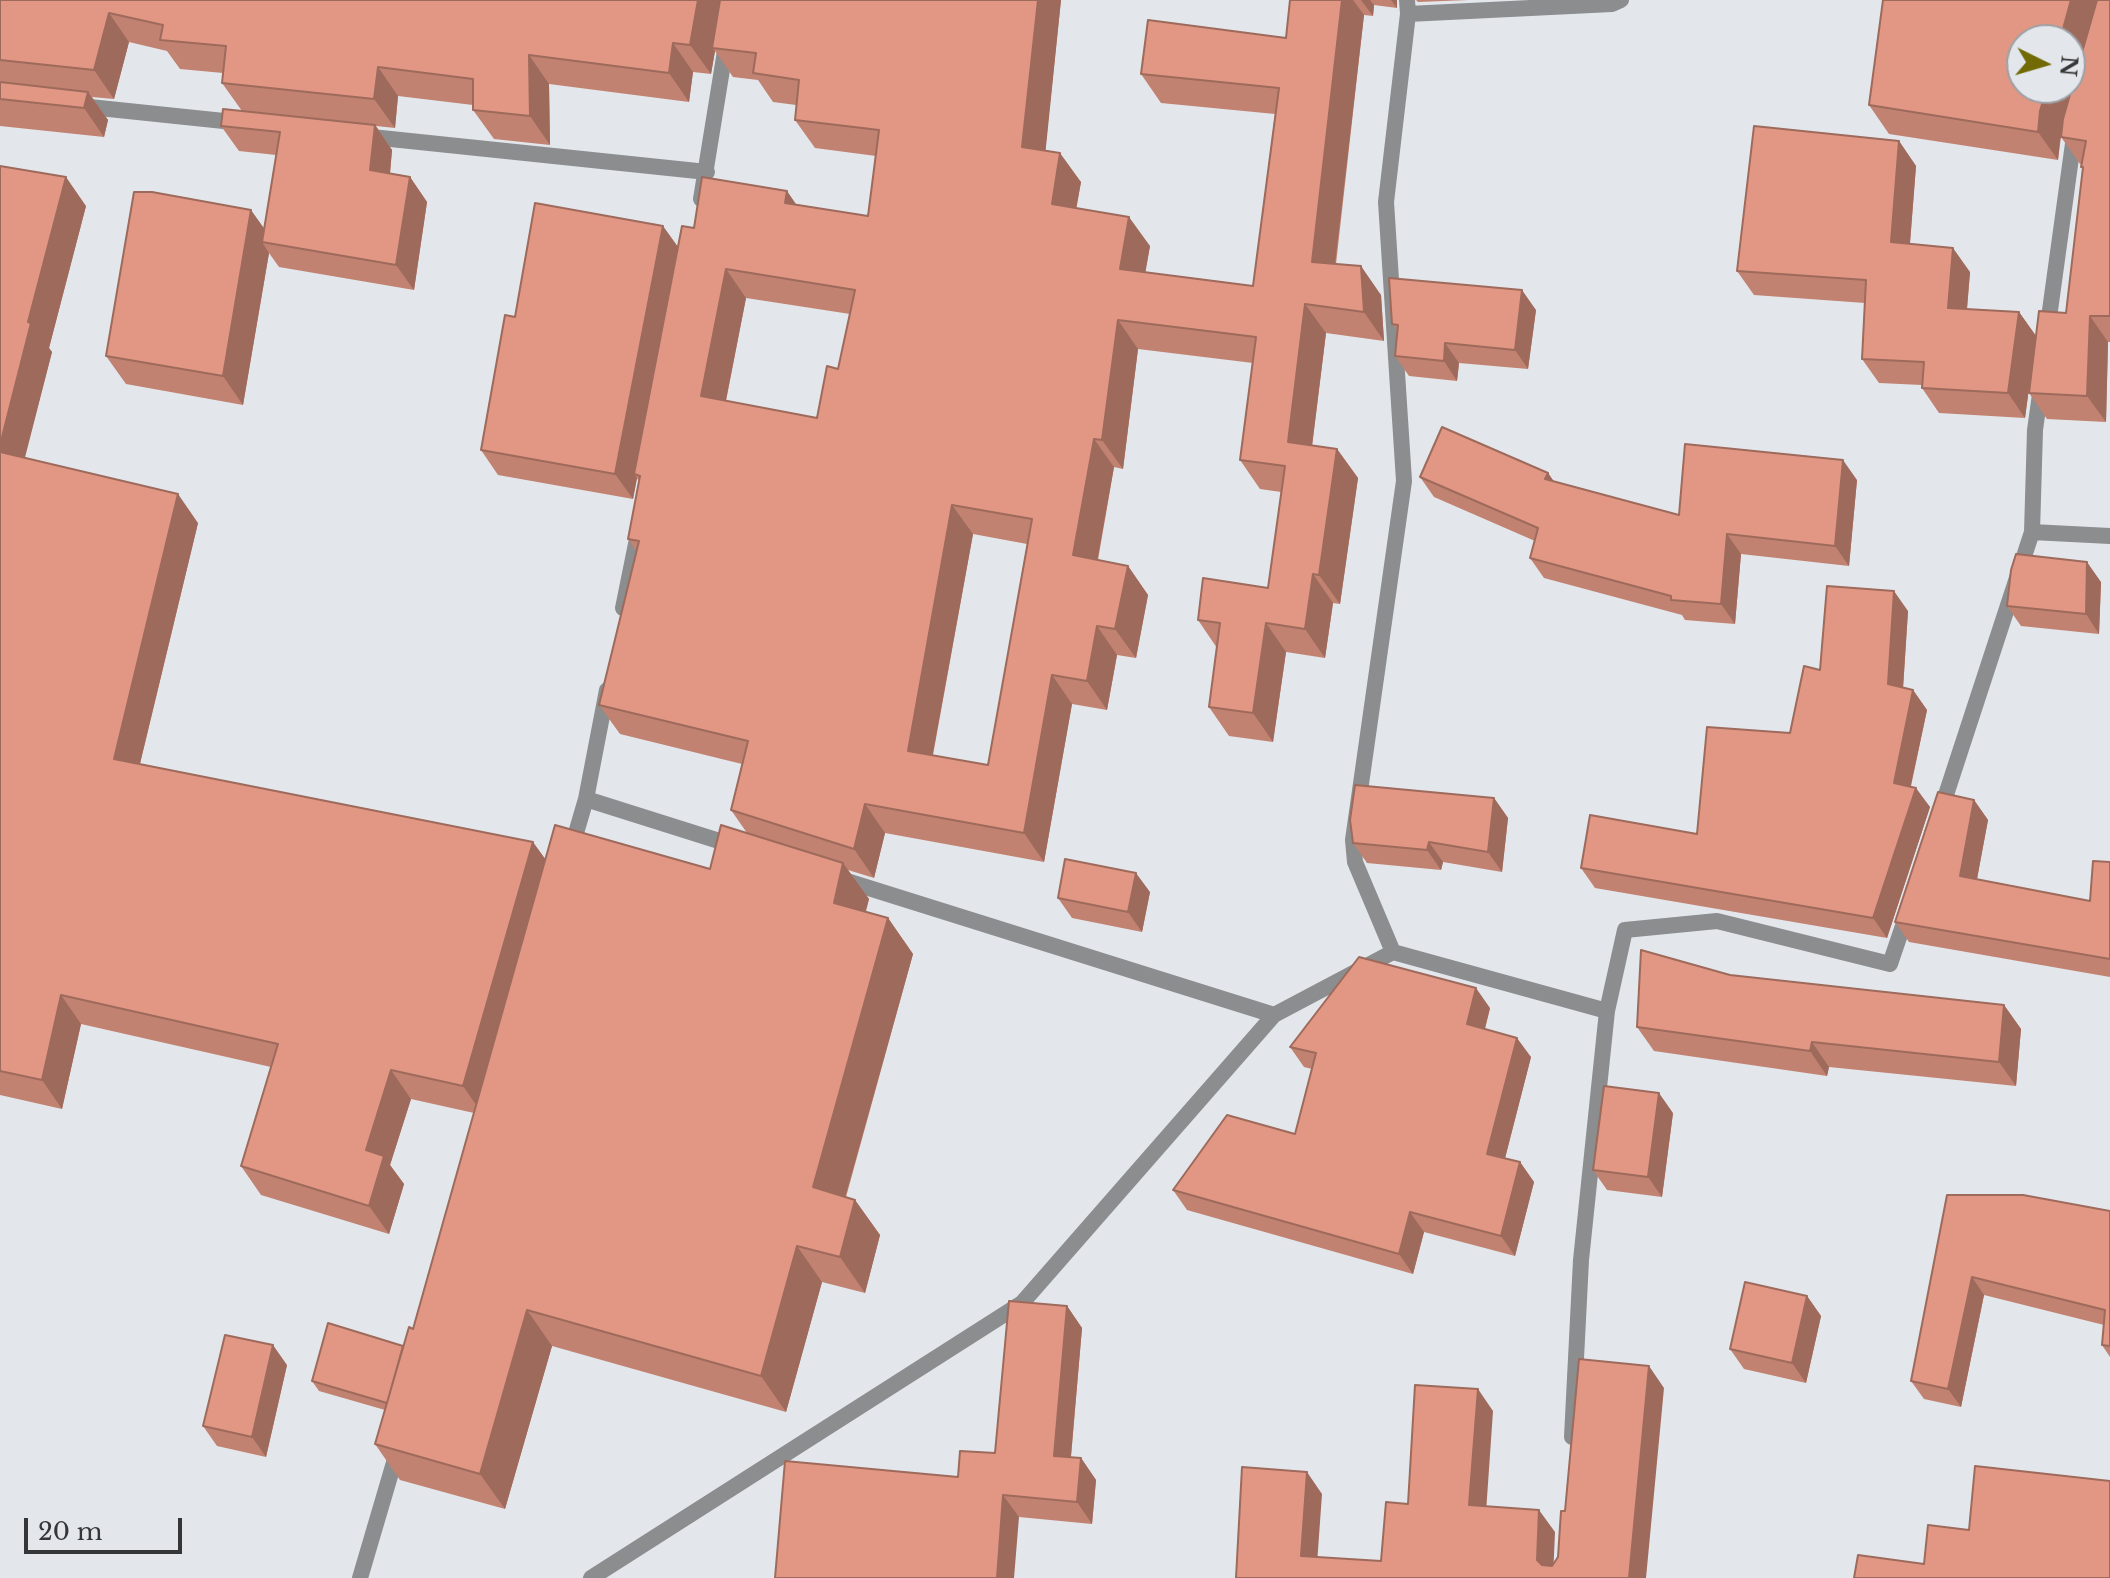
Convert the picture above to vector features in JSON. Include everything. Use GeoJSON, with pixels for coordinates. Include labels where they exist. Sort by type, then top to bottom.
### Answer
{"type":"FeatureCollection","features":[{"type":"Feature","properties":{"kind":"street"},"geometry":{"type":"LineString","coordinates":[[1393,952],[1355,862],[1353,840],[1404,481],[1386,202],[1408,7],[1612,4],[1621,0]]}},
{"type":"Feature","properties":{"kind":"street"},"geometry":{"type":"LineString","coordinates":[[698,218],[728,31]]}},
{"type":"Feature","properties":{"kind":"street"},"geometry":{"type":"LineString","coordinates":[[63,105],[267,126]]}},
{"type":"Feature","properties":{"kind":"street"},"geometry":{"type":"LineString","coordinates":[[1934,830],[2032,532],[2035,430],[2071,143],[2079,115]]}},
{"type":"Feature","properties":{"kind":"street"},"geometry":{"type":"LineString","coordinates":[[345,134],[707,172]]}},
{"type":"Feature","properties":{"kind":"street"},"geometry":{"type":"LineString","coordinates":[[622,617],[642,511]]}},
{"type":"Feature","properties":{"kind":"street"},"geometry":{"type":"LineString","coordinates":[[2032,532],[2110,536]]}},
{"type":"Feature","properties":{"kind":"street"},"geometry":{"type":"LineString","coordinates":[[568,859],[586,799],[610,678]]}},
{"type":"Feature","properties":{"kind":"street"},"geometry":{"type":"LineString","coordinates":[[586,799],[750,851]]}},
{"type":"Feature","properties":{"kind":"street"},"geometry":{"type":"LineString","coordinates":[[825,874],[1274,1015]]}},
{"type":"Feature","properties":{"kind":"street"},"geometry":{"type":"LineString","coordinates":[[1571,1453],[1581,1260],[1607,1011],[1625,930],[1717,921],[1890,964],[1915,889]]}},
{"type":"Feature","properties":{"kind":"street"},"geometry":{"type":"LineString","coordinates":[[591,1578],[1022,1303],[1274,1015],[1393,952],[1607,1011]]}},
{"type":"Feature","properties":{"kind":"street"},"geometry":{"type":"LineString","coordinates":[[360,1578],[403,1431]]}},
{"type":"Feature","properties":{"kind":"building"},"geometry":{"type":"Polygon","coordinates":[[[0,0],[698,0],[690,45],[673,43],[669,73],[529,55],[530,116],[473,110],[473,79],[378,67],[374,99],[222,83],[226,46],[160,40],[163,25],[109,13],[94,70],[0,60],[0,0]]]}},
{"type":"Feature","properties":{"kind":"building"},"geometry":{"type":"Polygon","coordinates":[[[720,0],[1038,0],[1022,147],[1060,153],[1052,204],[1129,217],[1120,269],[1253,286],[1279,88],[1141,74],[1148,20],[1286,38],[1290,0],[1342,0],[1312,262],[1361,266],[1364,312],[1305,304],[1288,442],[1337,449],[1319,575],[1313,574],[1305,629],[1266,623],[1253,713],[1209,707],[1220,623],[1198,620],[1203,578],[1268,588],[1285,466],[1240,460],[1256,337],[1118,320],[1102,440],[1094,439],[1073,555],[1128,566],[1115,629],[1097,626],[1087,681],[1052,675],[1024,833],[865,804],[854,849],[731,810],[748,741],[599,705],[639,541],[628,539],[640,476],[634,474],[682,226],[694,228],[702,177],[787,191],[785,203],[868,216],[879,130],[795,120],[799,80],[753,73],[756,53],[712,48],[720,0]],[[726,269],[701,396],[817,418],[827,366],[838,369],[855,290],[726,269]],[[952,505],[908,751],[988,765],[1032,519],[952,505]]]}},
{"type":"Feature","properties":{"kind":"building"},"geometry":{"type":"Polygon","coordinates":[[[1883,0],[2071,0],[2064,24],[2006,24],[2006,104],[2042,104],[2038,132],[1869,105],[1883,0]]]}},
{"type":"Feature","properties":{"kind":"building"},"geometry":{"type":"Polygon","coordinates":[[[2097,0],[2110,0],[2110,316],[2090,316],[2087,396],[2029,393],[2039,311],[2066,313],[2086,141],[2061,137],[2067,104],[2086,104],[2086,38],[2097,0]]]}},
{"type":"Feature","properties":{"kind":"building"},"geometry":{"type":"Polygon","coordinates":[[[0,82],[88,92],[84,108],[0,99],[0,82]]]}},
{"type":"Feature","properties":{"kind":"building"},"geometry":{"type":"Polygon","coordinates":[[[223,109],[375,125],[370,170],[410,177],[396,265],[262,242],[280,132],[221,126],[223,109]]]}},
{"type":"Feature","properties":{"kind":"building"},"geometry":{"type":"Polygon","coordinates":[[[1754,126],[1899,141],[1891,242],[1953,248],[1948,308],[2019,312],[2008,393],[1922,388],[1924,362],[1862,359],[1866,280],[1737,271],[1754,126]]]}},
{"type":"Feature","properties":{"kind":"building"},"geometry":{"type":"Polygon","coordinates":[[[0,166],[66,177],[0,445],[0,166]]]}},
{"type":"Feature","properties":{"kind":"building"},"geometry":{"type":"Polygon","coordinates":[[[134,192],[152,192],[251,210],[223,376],[106,356],[134,192]]]}},
{"type":"Feature","properties":{"kind":"building"},"geometry":{"type":"Polygon","coordinates":[[[535,203],[663,226],[615,474],[481,450],[505,315],[515,317],[535,203]]]}},
{"type":"Feature","properties":{"kind":"building"},"geometry":{"type":"Polygon","coordinates":[[[1389,278],[1522,290],[1515,350],[1445,343],[1444,361],[1395,356],[1398,325],[1392,324],[1389,278]]]}},
{"type":"Feature","properties":{"kind":"building"},"geometry":{"type":"Polygon","coordinates":[[[1442,427],[1548,473],[1545,479],[1679,515],[1685,444],[1843,460],[1835,546],[1727,534],[1721,604],[1671,600],[1671,596],[1530,558],[1538,528],[1420,477],[1442,427]]]}},
{"type":"Feature","properties":{"kind":"building"},"geometry":{"type":"Polygon","coordinates":[[[0,452],[178,494],[114,759],[533,842],[463,1086],[391,1070],[366,1150],[384,1156],[369,1206],[241,1166],[278,1044],[61,995],[42,1080],[0,1071],[0,452]]]}},
{"type":"Feature","properties":{"kind":"building"},"geometry":{"type":"Polygon","coordinates":[[[2016,554],[2087,562],[2086,614],[2007,606],[2016,554]]]}},
{"type":"Feature","properties":{"kind":"building"},"geometry":{"type":"Polygon","coordinates":[[[1827,586],[1894,591],[1888,684],[1913,690],[1894,783],[1916,788],[1873,918],[1581,868],[1590,815],[1697,834],[1707,727],[1790,733],[1804,666],[1820,670],[1827,586]]]}},
{"type":"Feature","properties":{"kind":"building"},"geometry":{"type":"Polygon","coordinates":[[[1355,785],[1494,798],[1488,852],[1429,842],[1427,850],[1353,843],[1350,820],[1355,785]]]}},
{"type":"Feature","properties":{"kind":"building"},"geometry":{"type":"Polygon","coordinates":[[[1938,792],[1974,800],[1960,876],[2090,901],[2093,861],[2110,862],[2110,959],[1895,922],[1938,792]]]}},
{"type":"Feature","properties":{"kind":"building"},"geometry":{"type":"Polygon","coordinates":[[[555,825],[710,869],[721,825],[843,863],[834,903],[888,918],[813,1187],[855,1200],[840,1257],[797,1246],[761,1376],[527,1310],[480,1474],[375,1444],[409,1327],[413,1329],[555,825]]]}},
{"type":"Feature","properties":{"kind":"building"},"geometry":{"type":"Polygon","coordinates":[[[1065,859],[1136,873],[1128,912],[1058,898],[1065,859]]]}},
{"type":"Feature","properties":{"kind":"building"},"geometry":{"type":"Polygon","coordinates":[[[1641,950],[1730,975],[2004,1005],[1999,1062],[1812,1042],[1810,1051],[1637,1027],[1641,950]]]}},
{"type":"Feature","properties":{"kind":"building"},"geometry":{"type":"Polygon","coordinates":[[[1359,957],[1476,988],[1467,1024],[1517,1038],[1487,1154],[1520,1162],[1501,1236],[1410,1212],[1399,1254],[1173,1190],[1227,1115],[1295,1134],[1316,1053],[1290,1047],[1359,957]]]}},
{"type":"Feature","properties":{"kind":"building"},"geometry":{"type":"Polygon","coordinates":[[[1604,1086],[1659,1093],[1648,1177],[1593,1170],[1604,1086]]]}},
{"type":"Feature","properties":{"kind":"building"},"geometry":{"type":"Polygon","coordinates":[[[1947,1195],[2023,1195],[2110,1211],[2110,1346],[2102,1345],[2105,1310],[1972,1277],[1948,1389],[1911,1381],[1947,1195]]]}},
{"type":"Feature","properties":{"kind":"building"},"geometry":{"type":"Polygon","coordinates":[[[1745,1282],[1807,1296],[1792,1363],[1730,1349],[1745,1282]]]}},
{"type":"Feature","properties":{"kind":"building"},"geometry":{"type":"Polygon","coordinates":[[[1009,1301],[1067,1306],[1054,1456],[1081,1458],[1077,1502],[1003,1495],[997,1578],[775,1578],[785,1461],[958,1477],[960,1451],[995,1453],[1009,1301]]]}},
{"type":"Feature","properties":{"kind":"building"},"geometry":{"type":"Polygon","coordinates":[[[328,1323],[403,1346],[387,1403],[312,1381],[328,1323]]]}},
{"type":"Feature","properties":{"kind":"building"},"geometry":{"type":"Polygon","coordinates":[[[225,1335],[273,1345],[252,1437],[203,1426],[225,1335]]]}},
{"type":"Feature","properties":{"kind":"building"},"geometry":{"type":"Polygon","coordinates":[[[1579,1359],[1649,1366],[1629,1578],[1236,1578],[1242,1467],[1307,1472],[1301,1556],[1381,1561],[1386,1502],[1408,1504],[1415,1385],[1478,1389],[1469,1505],[1539,1510],[1537,1560],[1542,1565],[1552,1566],[1558,1557],[1561,1511],[1565,1511],[1579,1359]]]}},
{"type":"Feature","properties":{"kind":"building"},"geometry":{"type":"Polygon","coordinates":[[[1975,1466],[2110,1481],[2110,1578],[1854,1578],[1858,1555],[1924,1564],[1928,1525],[1969,1530],[1975,1466]]]}}]}
